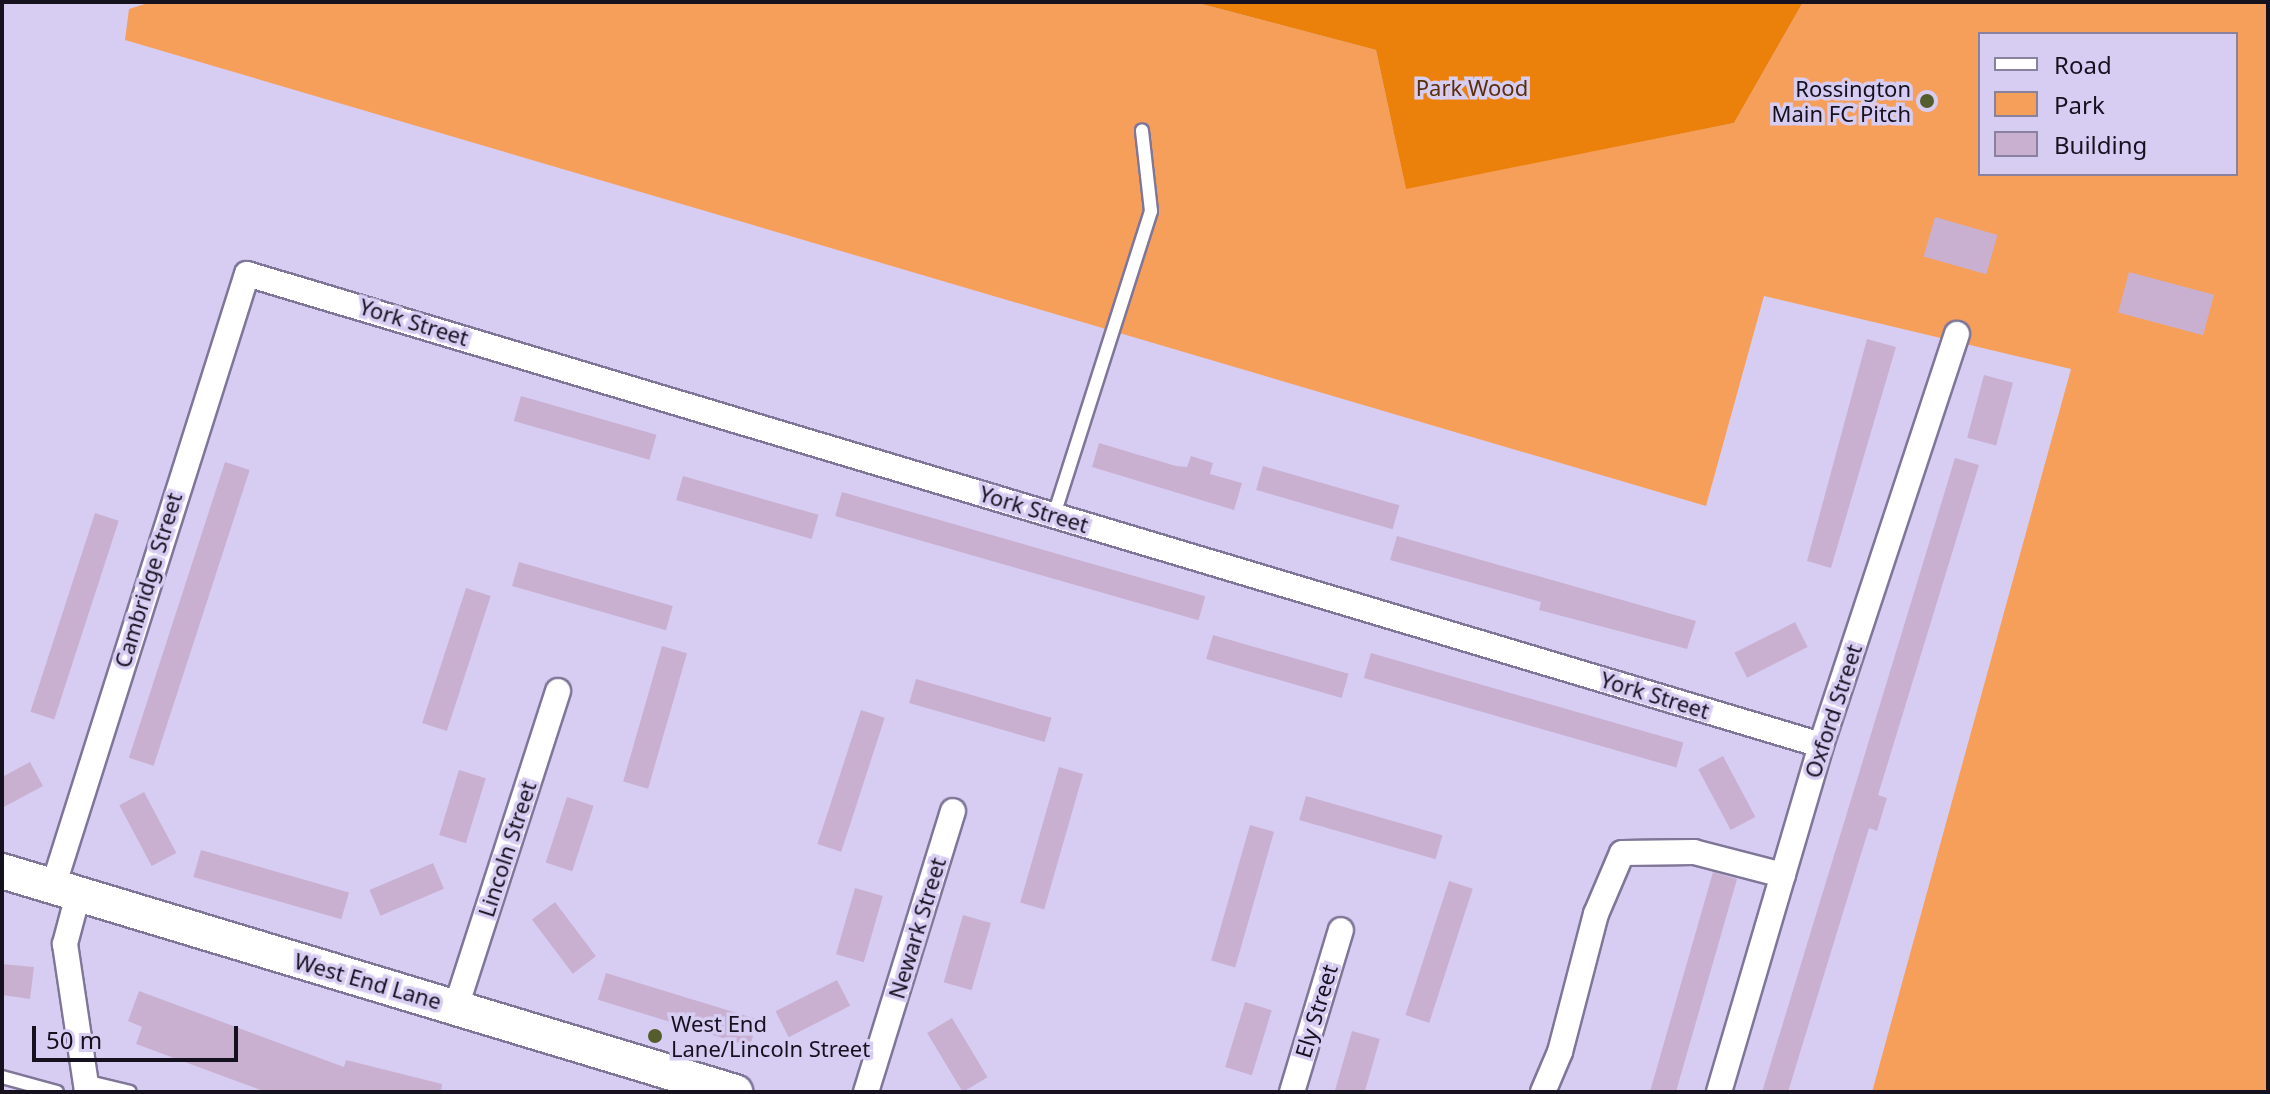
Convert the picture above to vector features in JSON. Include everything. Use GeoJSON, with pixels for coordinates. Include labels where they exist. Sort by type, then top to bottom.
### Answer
{"type":"FeatureCollection","features":[{"type":"Feature","properties":{"kind":"street","name":"York Street"},"geometry":{"type":"LineString","coordinates":[[247,274],[1821,745]]}},
{"type":"Feature","properties":{"kind":"street","name":"Cambridge Street"},"geometry":{"type":"LineString","coordinates":[[86,1086],[65,944],[66,891],[247,274]]}},
{"type":"Feature","properties":{"kind":"street","name":"Oxford Street"},"geometry":{"type":"LineString","coordinates":[[1719,1092],[1821,745],[1957,334]]}},
{"type":"Feature","properties":{"kind":"street","name":"Lincoln Street"},"geometry":{"type":"LineString","coordinates":[[456,1007],[558,691]]}},
{"type":"Feature","properties":{"kind":"street","name":"Newark Street"},"geometry":{"type":"LineString","coordinates":[[866,1092],[953,811]]}},
{"type":"Feature","properties":{"kind":"street"},"geometry":{"type":"LineString","coordinates":[[1543,1092],[1560,1052],[1596,914],[1622,853],[1694,852],[1783,875]]}},
{"type":"Feature","properties":{"kind":"street","name":"West End Lane"},"geometry":{"type":"LineString","coordinates":[[2,871],[735,1092]]}},
{"type":"Feature","properties":{"kind":"street","name":"Ely Street"},"geometry":{"type":"LineString","coordinates":[[1292,1092],[1341,930]]}},
{"type":"Feature","properties":{"kind":"lane"},"geometry":{"type":"LineString","coordinates":[[1054,515],[1151,211],[1142,131]]}},
{"type":"Feature","properties":{"kind":"lane"},"geometry":{"type":"LineString","coordinates":[[2,1077],[57,1092]]}},
{"type":"Feature","properties":{"kind":"lane"},"geometry":{"type":"LineString","coordinates":[[86,1086],[130,1092]]}},
{"type":"Feature","properties":{"kind":"green space"},"geometry":{"type":"Polygon","coordinates":[[[151,2],[1194,2],[1376,50],[1406,188],[1734,123],[1803,2],[2268,2],[2268,1092],[1872,1092],[2071,369],[1764,296],[1706,506],[125,40],[129,9],[151,2]]]}},
{"type":"Feature","properties":{"kind":"green space","name":"Park Wood"},"geometry":{"type":"Polygon","coordinates":[[[1194,2],[1803,2],[1734,123],[1406,189],[1376,50],[1194,2]]]}},
{"type":"Feature","properties":{"kind":"building"},"geometry":{"type":"Polygon","coordinates":[[[1935,217],[1997,235],[1986,274],[1924,256],[1935,217]]]}},
{"type":"Feature","properties":{"kind":"building"},"geometry":{"type":"Polygon","coordinates":[[[2129,272],[2214,295],[2203,335],[2118,313],[2129,272]]]}},
{"type":"Feature","properties":{"kind":"building"},"geometry":{"type":"Polygon","coordinates":[[[1867,339],[1896,347],[1831,568],[1807,561],[1867,339]]]}},
{"type":"Feature","properties":{"kind":"building"},"geometry":{"type":"Polygon","coordinates":[[[1984,375],[2013,383],[1996,446],[1967,438],[1984,375]]]}},
{"type":"Feature","properties":{"kind":"building"},"geometry":{"type":"Polygon","coordinates":[[[521,396],[657,435],[649,460],[514,421],[521,396]]]}},
{"type":"Feature","properties":{"kind":"building"},"geometry":{"type":"Polygon","coordinates":[[[1099,443],[1176,466],[1187,467],[1191,456],[1213,463],[1210,474],[1242,483],[1234,510],[1092,467],[1099,443]]]}},
{"type":"Feature","properties":{"kind":"building"},"geometry":{"type":"Polygon","coordinates":[[[1955,458],[1979,465],[1878,795],[1887,798],[1877,831],[1869,828],[1788,1092],[1762,1092],[1955,458]]]}},
{"type":"Feature","properties":{"kind":"building"},"geometry":{"type":"Polygon","coordinates":[[[225,462],[250,470],[154,766],[129,758],[225,462]]]}},
{"type":"Feature","properties":{"kind":"building"},"geometry":{"type":"Polygon","coordinates":[[[1263,466],[1399,505],[1393,529],[1256,490],[1263,466]]]}},
{"type":"Feature","properties":{"kind":"building"},"geometry":{"type":"Polygon","coordinates":[[[683,476],[819,515],[812,539],[676,500],[683,476]]]}},
{"type":"Feature","properties":{"kind":"building"},"geometry":{"type":"Polygon","coordinates":[[[842,492],[1205,596],[1198,620],[835,516],[842,492]]]}},
{"type":"Feature","properties":{"kind":"building"},"geometry":{"type":"Polygon","coordinates":[[[95,513],[119,521],[54,719],[30,712],[95,513]]]}},
{"type":"Feature","properties":{"kind":"building"},"geometry":{"type":"Polygon","coordinates":[[[1397,536],[1696,621],[1687,649],[1539,610],[1541,602],[1390,560],[1397,536]]]}},
{"type":"Feature","properties":{"kind":"building"},"geometry":{"type":"Polygon","coordinates":[[[519,562],[673,606],[666,630],[512,586],[519,562]]]}},
{"type":"Feature","properties":{"kind":"building"},"geometry":{"type":"Polygon","coordinates":[[[466,588],[491,596],[447,731],[422,723],[466,588]]]}},
{"type":"Feature","properties":{"kind":"building"},"geometry":{"type":"Polygon","coordinates":[[[1795,622],[1808,647],[1747,678],[1734,653],[1795,622]]]}},
{"type":"Feature","properties":{"kind":"building"},"geometry":{"type":"Polygon","coordinates":[[[1213,635],[1349,674],[1342,698],[1206,659],[1213,635]]]}},
{"type":"Feature","properties":{"kind":"building"},"geometry":{"type":"Polygon","coordinates":[[[662,646],[687,653],[648,789],[623,782],[662,646]]]}},
{"type":"Feature","properties":{"kind":"building"},"geometry":{"type":"Polygon","coordinates":[[[1371,653],[1683,743],[1676,768],[1364,678],[1371,653]]]}},
{"type":"Feature","properties":{"kind":"building"},"geometry":{"type":"Polygon","coordinates":[[[916,679],[1052,718],[1045,742],[909,703],[916,679]]]}},
{"type":"Feature","properties":{"kind":"building"},"geometry":{"type":"Polygon","coordinates":[[[861,710],[885,718],[841,852],[817,844],[861,710]]]}},
{"type":"Feature","properties":{"kind":"building"},"geometry":{"type":"Polygon","coordinates":[[[1723,756],[1755,817],[1731,830],[1698,769],[1723,756]]]}},
{"type":"Feature","properties":{"kind":"building"},"geometry":{"type":"Polygon","coordinates":[[[30,762],[43,786],[2,808],[2,777],[30,762]]]}},
{"type":"Feature","properties":{"kind":"building"},"geometry":{"type":"Polygon","coordinates":[[[1059,767],[1083,774],[1044,909],[1020,903],[1059,767]]]}},
{"type":"Feature","properties":{"kind":"building"},"geometry":{"type":"Polygon","coordinates":[[[459,770],[486,778],[466,843],[439,835],[459,770]]]}},
{"type":"Feature","properties":{"kind":"building"},"geometry":{"type":"Polygon","coordinates":[[[144,792],[176,853],[152,866],[119,805],[144,792]]]}},
{"type":"Feature","properties":{"kind":"building"},"geometry":{"type":"Polygon","coordinates":[[[1306,796],[1442,835],[1436,859],[1299,820],[1306,796]]]}},
{"type":"Feature","properties":{"kind":"building"},"geometry":{"type":"Polygon","coordinates":[[[567,797],[594,806],[572,871],[546,863],[567,797]]]}},
{"type":"Feature","properties":{"kind":"building"},"geometry":{"type":"Polygon","coordinates":[[[1250,825],[1274,832],[1235,967],[1211,961],[1250,825]]]}},
{"type":"Feature","properties":{"kind":"building"},"geometry":{"type":"Polygon","coordinates":[[[201,850],[349,892],[341,919],[193,877],[201,850]]]}},
{"type":"Feature","properties":{"kind":"building"},"geometry":{"type":"Polygon","coordinates":[[[433,863],[444,889],[380,916],[369,890],[433,863]]]}},
{"type":"Feature","properties":{"kind":"building"},"geometry":{"type":"Polygon","coordinates":[[[1713,872],[1737,879],[1676,1092],[1650,1092],[1713,872]]]}},
{"type":"Feature","properties":{"kind":"building"},"geometry":{"type":"Polygon","coordinates":[[[1449,881],[1473,889],[1429,1023],[1405,1015],[1449,881]]]}},
{"type":"Feature","properties":{"kind":"building"},"geometry":{"type":"Polygon","coordinates":[[[855,888],[883,896],[864,962],[836,954],[855,888]]]}},
{"type":"Feature","properties":{"kind":"building"},"geometry":{"type":"Polygon","coordinates":[[[555,902],[596,956],[573,974],[532,919],[555,902]]]}},
{"type":"Feature","properties":{"kind":"building"},"geometry":{"type":"Polygon","coordinates":[[[963,915],[991,923],[972,990],[944,982],[963,915]]]}},
{"type":"Feature","properties":{"kind":"building"},"geometry":{"type":"Polygon","coordinates":[[[2,964],[34,967],[30,999],[2,995],[2,964]]]}},
{"type":"Feature","properties":{"kind":"building"},"geometry":{"type":"Polygon","coordinates":[[[606,973],[758,1019],[750,1046],[598,1000],[606,973]]]}},
{"type":"Feature","properties":{"kind":"building"},"geometry":{"type":"Polygon","coordinates":[[[837,980],[850,1006],[789,1037],[776,1011],[837,980]]]}},
{"type":"Feature","properties":{"kind":"building"},"geometry":{"type":"Polygon","coordinates":[[[139,991],[344,1067],[346,1060],[442,1084],[441,1092],[266,1092],[136,1044],[142,1027],[128,1021],[139,991]]]}},
{"type":"Feature","properties":{"kind":"building"},"geometry":{"type":"Polygon","coordinates":[[[1245,1002],[1272,1010],[1252,1075],[1225,1067],[1245,1002]]]}},
{"type":"Feature","properties":{"kind":"building"},"geometry":{"type":"Polygon","coordinates":[[[952,1018],[988,1077],[963,1092],[927,1033],[952,1018]]]}},
{"type":"Feature","properties":{"kind":"building"},"geometry":{"type":"Polygon","coordinates":[[[1352,1031],[1380,1039],[1365,1092],[1335,1092],[1352,1031]]]}},
{"type":"Feature","properties":{"kind":"place","name":"Rossington Main FC Pitch"},"geometry":{"type":"Point","coordinates":[1927,101]}},
{"type":"Feature","properties":{"kind":"place","name":"West End Lane/Lincoln Street"},"geometry":{"type":"Point","coordinates":[655,1036]}}]}
